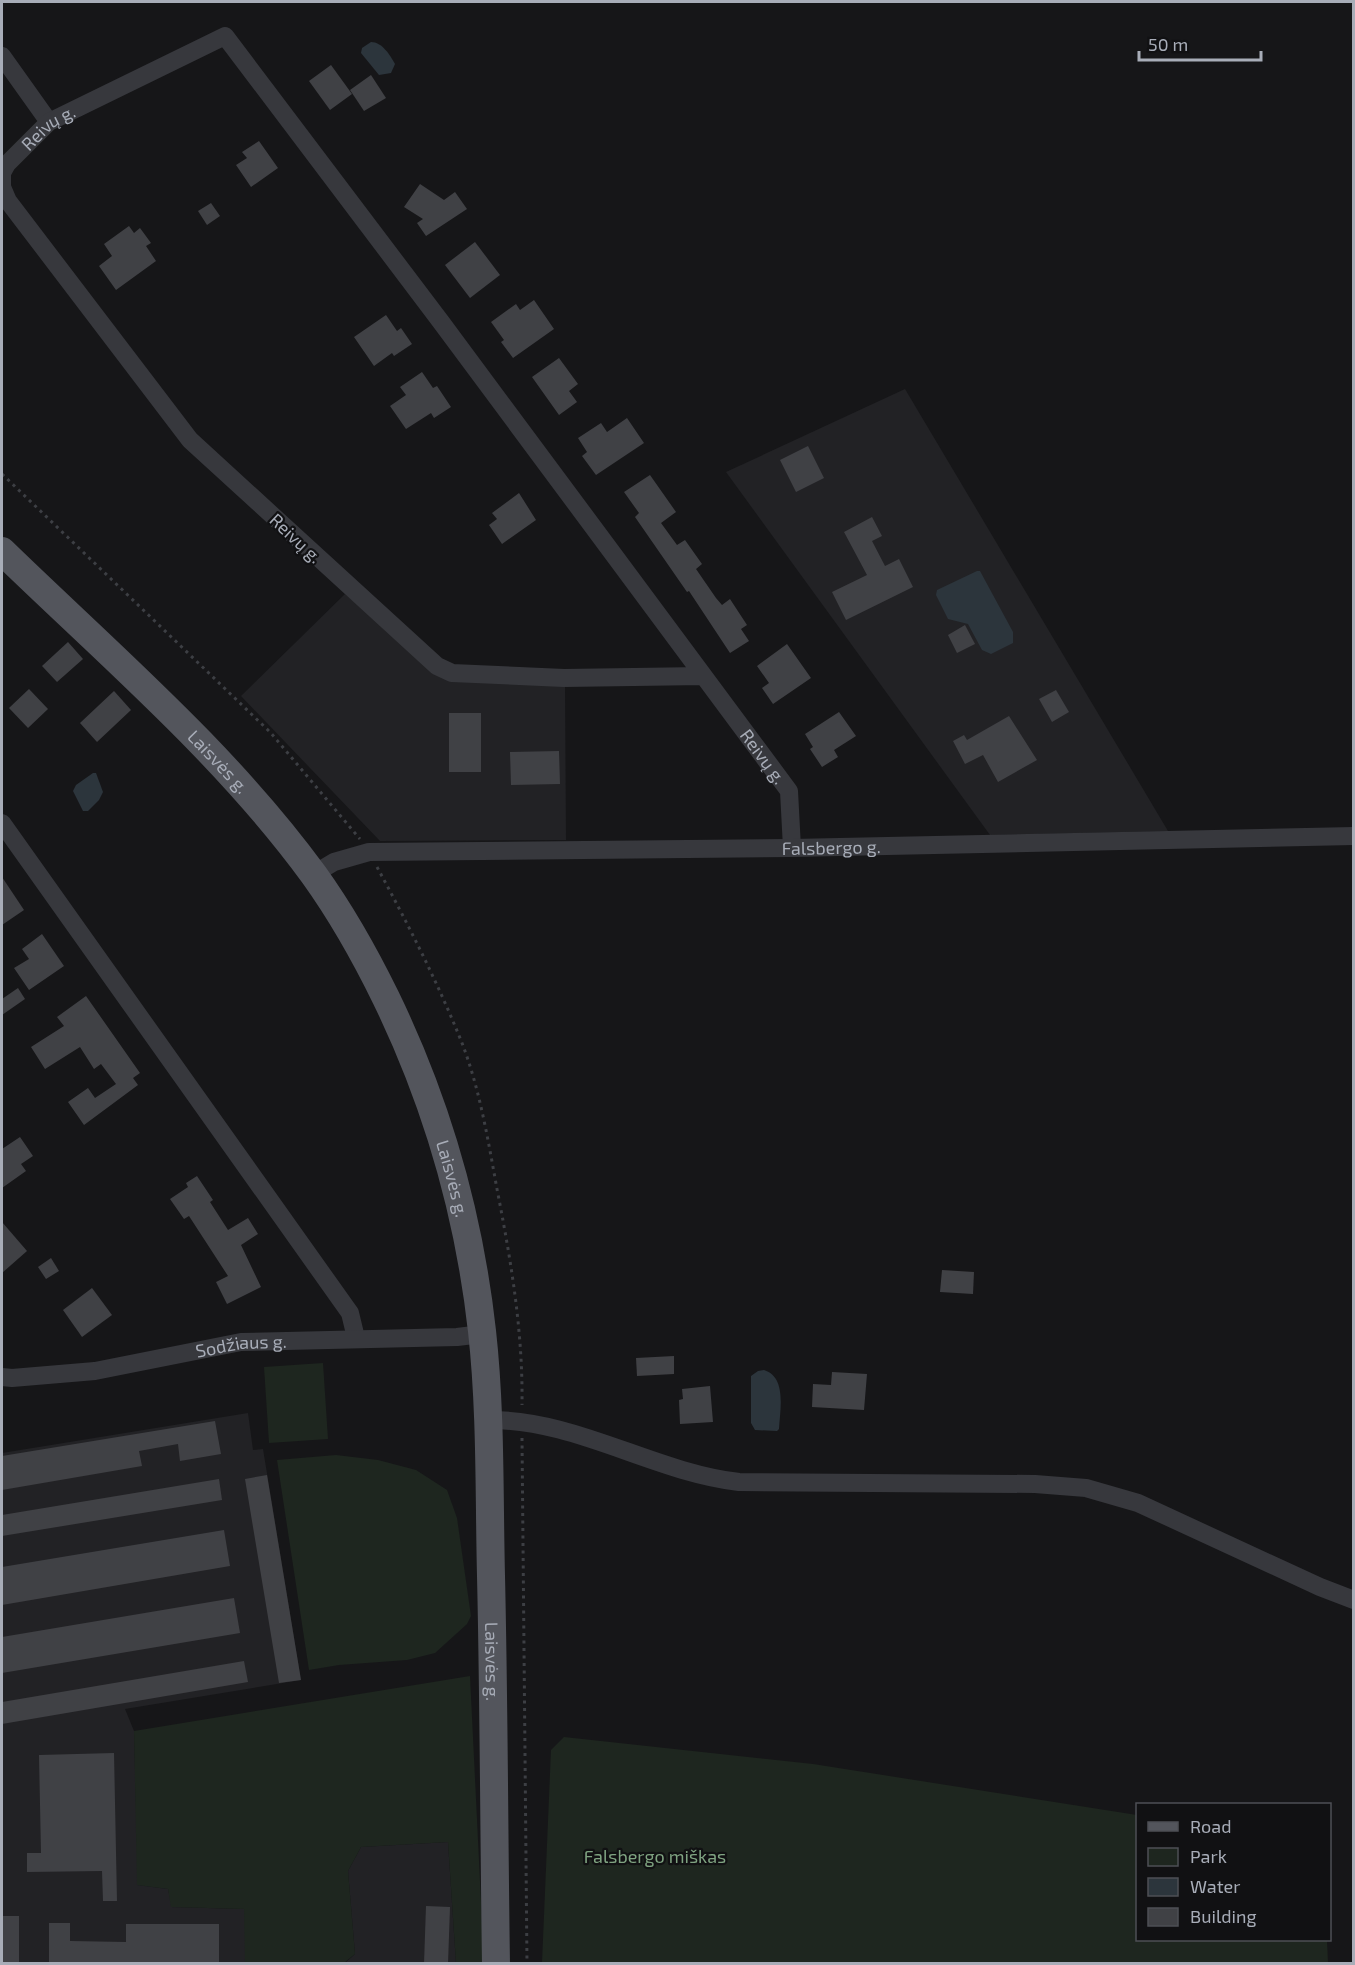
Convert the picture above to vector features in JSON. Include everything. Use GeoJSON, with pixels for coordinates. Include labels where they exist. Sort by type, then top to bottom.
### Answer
{"type":"FeatureCollection","features":[{"type":"Feature","properties":{"kind":"main road","name":"Laisvės g."},"geometry":{"type":"LineString","coordinates":[[2,551],[165,706],[220,762],[264,811],[314,874],[363,950],[403,1034],[427,1093],[442,1136],[464,1219],[476,1284],[482,1334],[488,1420],[496,1964]]}},
{"type":"Feature","properties":{"kind":"street","name":"Reivų g."},"geometry":{"type":"LineString","coordinates":[[703,676],[564,678],[453,673],[436,666],[190,440],[8,201],[2,187],[2,173],[7,164],[49,122],[225,36],[789,791],[792,848]]}},
{"type":"Feature","properties":{"kind":"street"},"geometry":{"type":"LineString","coordinates":[[2,56],[49,122]]}},
{"type":"Feature","properties":{"kind":"street"},"geometry":{"type":"LineString","coordinates":[[2,823],[350,1313],[356,1338]]}},
{"type":"Feature","properties":{"kind":"street","name":"Falsbergo g."},"geometry":{"type":"LineString","coordinates":[[314,874],[334,862],[369,852],[792,848],[1353,836]]}},
{"type":"Feature","properties":{"kind":"street","name":"Sodžiaus g."},"geometry":{"type":"LineString","coordinates":[[2,1377],[95,1371],[241,1342],[458,1337],[482,1334]]}},
{"type":"Feature","properties":{"kind":"street"},"geometry":{"type":"LineString","coordinates":[[488,1420],[522,1420],[557,1428],[704,1477],[730,1481],[1035,1484],[1086,1488],[1138,1503],[1353,1600]]}},
{"type":"Feature","properties":{"kind":"path"},"geometry":{"type":"LineString","coordinates":[[2,474],[270,732],[355,832],[369,852],[440,993],[462,1044],[474,1082],[492,1158],[517,1302],[523,1367],[527,1964]]}},
{"type":"Feature","properties":{"kind":"shaded area"},"geometry":{"type":"Polygon","coordinates":[[[905,389],[1168,831],[990,835],[726,472],[905,389]]]}},
{"type":"Feature","properties":{"kind":"shaded area"},"geometry":{"type":"Polygon","coordinates":[[[345,594],[448,680],[565,684],[566,840],[380,841],[241,696],[345,594]]]}},
{"type":"Feature","properties":{"kind":"shaded area"},"geometry":{"type":"Polygon","coordinates":[[[248,1413],[253,1450],[263,1449],[301,1680],[125,1709],[134,1731],[138,1885],[168,1889],[172,1907],[245,1909],[245,1963],[2,1964],[2,1453],[248,1413]]]}},
{"type":"Feature","properties":{"kind":"shaded area"},"geometry":{"type":"Polygon","coordinates":[[[448,1842],[456,1963],[344,1964],[355,1954],[348,1871],[361,1847],[448,1842]]]}},
{"type":"Feature","properties":{"kind":"green space"},"geometry":{"type":"Polygon","coordinates":[[[323,1363],[328,1439],[269,1443],[264,1367],[323,1363]]]}},
{"type":"Feature","properties":{"kind":"green space"},"geometry":{"type":"Polygon","coordinates":[[[336,1455],[378,1460],[416,1470],[447,1490],[457,1518],[471,1616],[467,1624],[435,1653],[407,1660],[339,1665],[309,1670],[277,1460],[336,1455]]]}},
{"type":"Feature","properties":{"kind":"green space"},"geometry":{"type":"Polygon","coordinates":[[[470,1676],[484,1963],[456,1963],[448,1842],[361,1847],[348,1871],[355,1954],[344,1963],[245,1963],[244,1909],[171,1907],[168,1889],[137,1885],[134,1731],[470,1676]]]}},
{"type":"Feature","properties":{"kind":"green space","name":"Falsbergo miškas"},"geometry":{"type":"Polygon","coordinates":[[[564,1737],[813,1764],[1136,1815],[1136,1941],[1327,1941],[1328,1963],[542,1963],[551,1750],[564,1737]]]}},
{"type":"Feature","properties":{"kind":"water"},"geometry":{"type":"Polygon","coordinates":[[[371,42],[382,47],[391,57],[395,64],[391,73],[379,75],[361,53],[362,48],[371,42]]]}},
{"type":"Feature","properties":{"kind":"water"},"geometry":{"type":"Polygon","coordinates":[[[980,571],[1013,632],[1013,643],[991,654],[982,650],[968,624],[948,619],[936,595],[937,590],[980,571]]]}},
{"type":"Feature","properties":{"kind":"water"},"geometry":{"type":"Polygon","coordinates":[[[96,773],[103,792],[99,800],[88,811],[83,811],[73,791],[76,785],[96,773]]]}},
{"type":"Feature","properties":{"kind":"water"},"geometry":{"type":"Polygon","coordinates":[[[764,1370],[771,1374],[779,1387],[781,1404],[777,1431],[755,1430],[751,1423],[751,1376],[764,1370]]]}},
{"type":"Feature","properties":{"kind":"building"},"geometry":{"type":"Polygon","coordinates":[[[331,65],[352,94],[330,110],[309,81],[331,65]]]}},
{"type":"Feature","properties":{"kind":"building"},"geometry":{"type":"Polygon","coordinates":[[[371,75],[386,98],[364,111],[350,90],[371,75]]]}},
{"type":"Feature","properties":{"kind":"building"},"geometry":{"type":"Polygon","coordinates":[[[259,141],[278,168],[251,187],[236,165],[247,158],[242,152],[259,141]]]}},
{"type":"Feature","properties":{"kind":"building"},"geometry":{"type":"Polygon","coordinates":[[[420,184],[444,200],[455,192],[467,209],[426,236],[417,223],[423,219],[404,207],[420,184]]]}},
{"type":"Feature","properties":{"kind":"building"},"geometry":{"type":"Polygon","coordinates":[[[211,203],[220,216],[207,225],[198,211],[211,203]]]}},
{"type":"Feature","properties":{"kind":"building"},"geometry":{"type":"Polygon","coordinates":[[[129,226],[134,233],[140,228],[151,243],[146,246],[156,261],[116,290],[99,266],[112,256],[104,244],[129,226]]]}},
{"type":"Feature","properties":{"kind":"building"},"geometry":{"type":"Polygon","coordinates":[[[475,242],[500,275],[470,298],[445,265],[475,242]]]}},
{"type":"Feature","properties":{"kind":"building"},"geometry":{"type":"Polygon","coordinates":[[[534,300],[554,329],[513,358],[501,342],[504,340],[491,322],[516,304],[520,310],[534,300]]]}},
{"type":"Feature","properties":{"kind":"building"},"geometry":{"type":"Polygon","coordinates":[[[386,315],[397,331],[401,328],[412,344],[394,356],[392,353],[374,366],[354,337],[386,315]]]}},
{"type":"Feature","properties":{"kind":"building"},"geometry":{"type":"Polygon","coordinates":[[[559,358],[578,384],[569,391],[577,402],[559,415],[532,377],[559,358]]]}},
{"type":"Feature","properties":{"kind":"building"},"geometry":{"type":"Polygon","coordinates":[[[422,372],[433,388],[437,386],[451,407],[434,418],[431,413],[406,429],[390,406],[406,395],[400,387],[422,372]]]}},
{"type":"Feature","properties":{"kind":"building"},"geometry":{"type":"Polygon","coordinates":[[[627,418],[644,443],[596,475],[582,456],[587,452],[578,438],[601,423],[607,432],[627,418]]]}},
{"type":"Feature","properties":{"kind":"building"},"geometry":{"type":"Polygon","coordinates":[[[808,446],[824,478],[796,492],[780,460],[808,446]]]}},
{"type":"Feature","properties":{"kind":"building"},"geometry":{"type":"Polygon","coordinates":[[[650,475],[676,512],[661,523],[677,545],[685,540],[702,564],[696,569],[716,598],[722,605],[730,599],[747,625],[741,629],[749,641],[730,653],[689,591],[687,592],[635,517],[639,513],[624,492],[650,475]]]}},
{"type":"Feature","properties":{"kind":"building"},"geometry":{"type":"Polygon","coordinates":[[[519,493],[536,520],[502,544],[489,525],[497,519],[492,513],[519,493]]]}},
{"type":"Feature","properties":{"kind":"building"},"geometry":{"type":"Polygon","coordinates":[[[872,517],[882,536],[872,541],[885,566],[899,559],[913,587],[846,620],[832,592],[867,575],[844,532],[872,517]]]}},
{"type":"Feature","properties":{"kind":"building"},"geometry":{"type":"Polygon","coordinates":[[[965,625],[975,644],[957,653],[948,635],[965,625]]]}},
{"type":"Feature","properties":{"kind":"building"},"geometry":{"type":"Polygon","coordinates":[[[68,642],[83,659],[57,682],[42,666],[68,642]]]}},
{"type":"Feature","properties":{"kind":"building"},"geometry":{"type":"Polygon","coordinates":[[[787,644],[811,678],[773,704],[762,688],[769,683],[757,666],[787,644]]]}},
{"type":"Feature","properties":{"kind":"building"},"geometry":{"type":"Polygon","coordinates":[[[29,689],[48,709],[28,728],[9,708],[29,689]]]}},
{"type":"Feature","properties":{"kind":"building"},"geometry":{"type":"Polygon","coordinates":[[[1056,690],[1069,712],[1052,722],[1039,699],[1056,690]]]}},
{"type":"Feature","properties":{"kind":"building"},"geometry":{"type":"Polygon","coordinates":[[[114,691],[131,710],[97,742],[80,723],[114,691]]]}},
{"type":"Feature","properties":{"kind":"building"},"geometry":{"type":"Polygon","coordinates":[[[839,712],[856,736],[834,750],[838,757],[822,767],[810,749],[813,747],[805,734],[839,712]]]}},
{"type":"Feature","properties":{"kind":"building"},"geometry":{"type":"Polygon","coordinates":[[[449,713],[481,713],[481,772],[449,772],[449,713]]]}},
{"type":"Feature","properties":{"kind":"building"},"geometry":{"type":"Polygon","coordinates":[[[1009,716],[1037,760],[998,782],[983,755],[965,764],[953,741],[964,735],[967,740],[1009,716]]]}},
{"type":"Feature","properties":{"kind":"building"},"geometry":{"type":"Polygon","coordinates":[[[559,751],[560,784],[511,785],[510,752],[559,751]]]}},
{"type":"Feature","properties":{"kind":"building"},"geometry":{"type":"Polygon","coordinates":[[[2,877],[24,910],[2,925],[2,877]]]}},
{"type":"Feature","properties":{"kind":"building"},"geometry":{"type":"Polygon","coordinates":[[[42,934],[64,966],[29,990],[14,968],[29,959],[22,949],[42,934]]]}},
{"type":"Feature","properties":{"kind":"building"},"geometry":{"type":"Polygon","coordinates":[[[18,988],[25,999],[2,1015],[2,999],[18,988]]]}},
{"type":"Feature","properties":{"kind":"building"},"geometry":{"type":"Polygon","coordinates":[[[86,996],[140,1073],[133,1078],[138,1085],[84,1125],[68,1102],[88,1088],[95,1098],[116,1084],[101,1064],[94,1069],[80,1047],[45,1069],[31,1047],[64,1026],[57,1017],[86,996]]]}},
{"type":"Feature","properties":{"kind":"building"},"geometry":{"type":"Polygon","coordinates":[[[20,1137],[33,1156],[21,1164],[26,1171],[2,1188],[2,1149],[20,1137]]]}},
{"type":"Feature","properties":{"kind":"building"},"geometry":{"type":"Polygon","coordinates":[[[197,1176],[213,1200],[210,1202],[228,1230],[248,1218],[258,1234],[241,1245],[261,1287],[227,1304],[216,1282],[228,1276],[189,1216],[184,1219],[170,1199],[188,1187],[186,1183],[197,1176]]]}},
{"type":"Feature","properties":{"kind":"building"},"geometry":{"type":"Polygon","coordinates":[[[2,1222],[27,1251],[2,1273],[2,1222]]]}},
{"type":"Feature","properties":{"kind":"building"},"geometry":{"type":"Polygon","coordinates":[[[51,1258],[59,1271],[46,1279],[38,1267],[51,1258]]]}},
{"type":"Feature","properties":{"kind":"building"},"geometry":{"type":"Polygon","coordinates":[[[942,1270],[974,1272],[973,1294],[940,1292],[942,1270]]]}},
{"type":"Feature","properties":{"kind":"building"},"geometry":{"type":"Polygon","coordinates":[[[92,1288],[112,1315],[82,1337],[63,1310],[92,1288]]]}},
{"type":"Feature","properties":{"kind":"building"},"geometry":{"type":"Polygon","coordinates":[[[674,1356],[674,1374],[637,1376],[636,1358],[674,1356]]]}},
{"type":"Feature","properties":{"kind":"building"},"geometry":{"type":"Polygon","coordinates":[[[832,1372],[867,1374],[864,1410],[812,1407],[813,1384],[831,1385],[832,1372]]]}},
{"type":"Feature","properties":{"kind":"building"},"geometry":{"type":"Polygon","coordinates":[[[710,1386],[713,1422],[680,1424],[679,1400],[683,1399],[682,1389],[710,1386]]]}},
{"type":"Feature","properties":{"kind":"building"},"geometry":{"type":"Polygon","coordinates":[[[215,1421],[221,1454],[180,1461],[178,1444],[139,1451],[142,1466],[2,1490],[2,1456],[215,1421]]]}},
{"type":"Feature","properties":{"kind":"building"},"geometry":{"type":"Polygon","coordinates":[[[267,1475],[301,1680],[279,1683],[245,1479],[267,1475]]]}},
{"type":"Feature","properties":{"kind":"building"},"geometry":{"type":"Polygon","coordinates":[[[219,1479],[222,1500],[2,1536],[2,1515],[219,1479]]]}},
{"type":"Feature","properties":{"kind":"building"},"geometry":{"type":"Polygon","coordinates":[[[224,1530],[230,1566],[2,1605],[2,1567],[224,1530]]]}},
{"type":"Feature","properties":{"kind":"building"},"geometry":{"type":"Polygon","coordinates":[[[234,1598],[240,1633],[2,1673],[2,1637],[234,1598]]]}},
{"type":"Feature","properties":{"kind":"building"},"geometry":{"type":"Polygon","coordinates":[[[244,1661],[248,1682],[2,1724],[2,1702],[244,1661]]]}},
{"type":"Feature","properties":{"kind":"building"},"geometry":{"type":"Polygon","coordinates":[[[114,1753],[117,1901],[103,1901],[102,1871],[27,1872],[27,1853],[41,1853],[39,1755],[114,1753]]]}},
{"type":"Feature","properties":{"kind":"building"},"geometry":{"type":"Polygon","coordinates":[[[426,1906],[450,1907],[448,1964],[424,1964],[426,1906]]]}},
{"type":"Feature","properties":{"kind":"building"},"geometry":{"type":"Polygon","coordinates":[[[2,1916],[19,1916],[19,1964],[2,1964],[2,1916]]]}},
{"type":"Feature","properties":{"kind":"building"},"geometry":{"type":"Polygon","coordinates":[[[49,1923],[70,1923],[70,1941],[126,1942],[126,1924],[219,1924],[219,1964],[49,1964],[49,1923]]]}}]}
